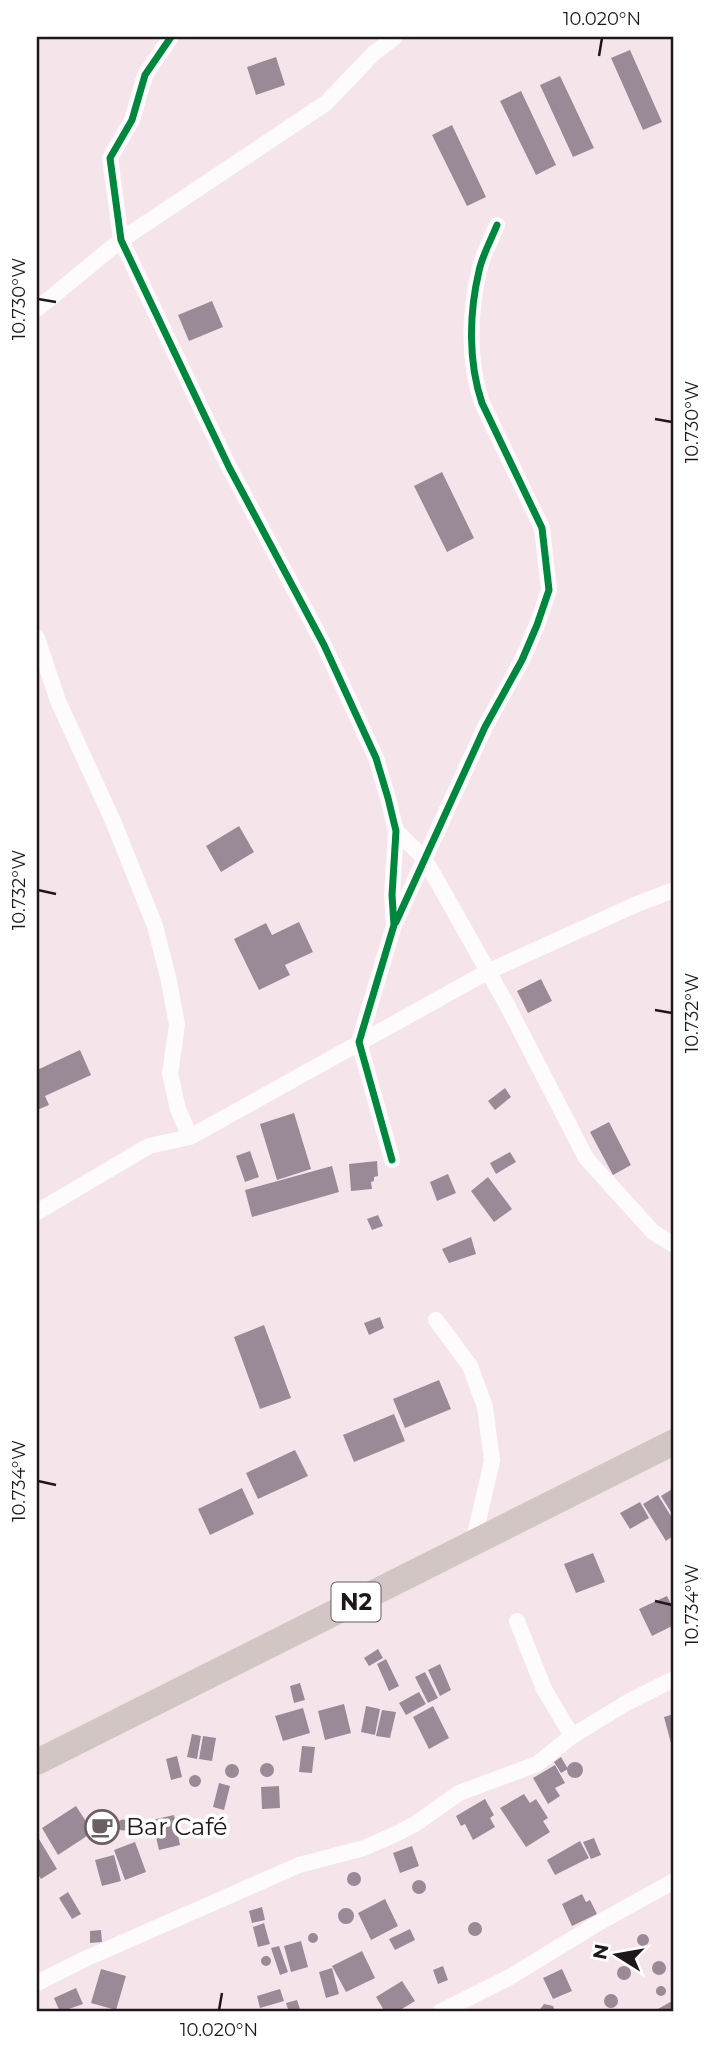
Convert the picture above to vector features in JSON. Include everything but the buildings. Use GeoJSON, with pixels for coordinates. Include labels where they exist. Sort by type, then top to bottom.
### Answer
{"type":"FeatureCollection","features":[{"type":"Feature","properties":{"kind":"highway","name":"N2"},"geometry":{"type":"LineString","coordinates":[[37,1759],[674,1442]]}},
{"type":"Feature","properties":{"kind":"street"},"geometry":{"type":"LineString","coordinates":[[171,37],[145,75],[132,120],[110,158],[121,240],[229,467],[324,645],[376,758],[396,831],[392,895],[394,925]]}},
{"type":"Feature","properties":{"kind":"street"},"geometry":{"type":"LineString","coordinates":[[37,309],[121,240],[326,103],[374,53],[395,37]]}},
{"type":"Feature","properties":{"kind":"street"},"geometry":{"type":"LineString","coordinates":[[391,1160],[359,1042],[394,925],[485,727],[522,660],[549,590],[542,528],[475,383],[472,352],[474,299],[479,269],[497,225]]}},
{"type":"Feature","properties":{"kind":"street"},"geometry":{"type":"LineString","coordinates":[[37,638],[58,701],[113,821],[155,926],[177,1025],[170,1074],[178,1109],[190,1137]]}},
{"type":"Feature","properties":{"kind":"street"},"geometry":{"type":"LineString","coordinates":[[396,831],[424,858],[506,1003],[586,1158],[653,1233],[674,1245]]}},
{"type":"Feature","properties":{"kind":"street"},"geometry":{"type":"LineString","coordinates":[[37,1212],[149,1146],[190,1137],[487,972],[626,908],[674,890]]}},
{"type":"Feature","properties":{"kind":"street"},"geometry":{"type":"LineString","coordinates":[[436,1320],[470,1366],[485,1407],[492,1461],[473,1543]]}},
{"type":"Feature","properties":{"kind":"street"},"geometry":{"type":"LineString","coordinates":[[517,1621],[544,1689],[572,1736]]}},
{"type":"Feature","properties":{"kind":"street"},"geometry":{"type":"LineString","coordinates":[[37,1983],[85,1959],[299,1866],[364,1848],[396,1834],[459,1793],[537,1764],[572,1736],[628,1702],[674,1679]]}},
{"type":"Feature","properties":{"kind":"street"},"geometry":{"type":"LineString","coordinates":[[440,2012],[510,1977],[674,1881]]}},
{"type":"Feature","properties":{"kind":"cycle path"},"geometry":{"type":"LineString","coordinates":[[171,37],[145,75],[132,120],[110,158],[121,240],[229,467],[324,645],[376,758],[388,798],[396,831],[392,895],[394,925],[359,1042],[392,1160]]}},
{"type":"Feature","properties":{"kind":"cycle path"},"geometry":{"type":"LineString","coordinates":[[396,922],[485,727],[522,660],[549,590],[542,528],[482,403],[474,371],[472,320],[476,287],[482,260],[497,225]]}},
{"type":"Feature","properties":{"kind":"place","name":"Bar Café"},"geometry":{"type":"Point","coordinates":[102,1827]}}]}
